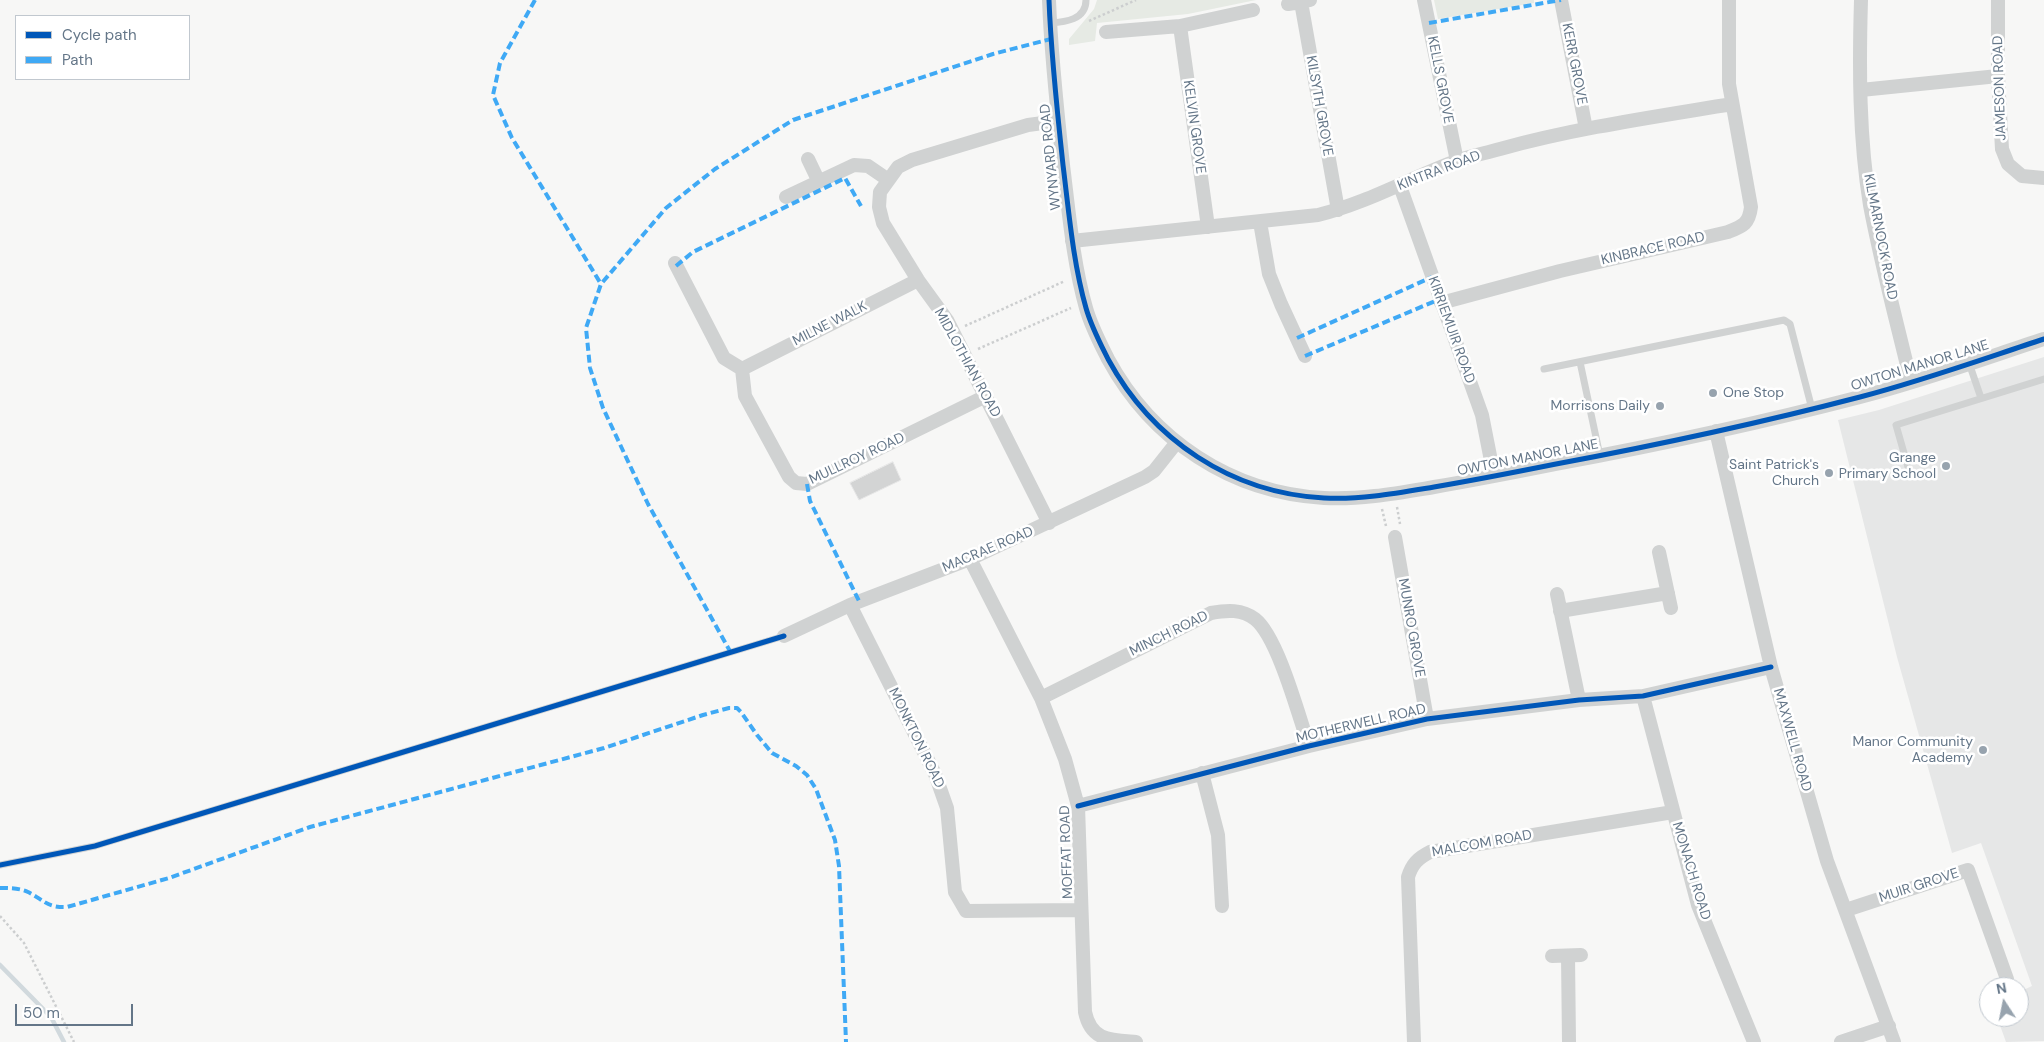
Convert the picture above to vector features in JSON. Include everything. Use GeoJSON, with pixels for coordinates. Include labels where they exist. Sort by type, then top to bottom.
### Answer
{"type":"FeatureCollection","features":[{"type":"Feature","properties":{"kind":"street","name":"WYNYARD ROAD"},"geometry":{"type":"LineString","coordinates":[[1049,0],[1058,121],[1072,241],[1086,310]]}},
{"type":"Feature","properties":{"kind":"street","name":"KELLS GROVE"},"geometry":{"type":"LineString","coordinates":[[1424,0],[1457,161]]}},
{"type":"Feature","properties":{"kind":"street","name":"KERR GROVE"},"geometry":{"type":"LineString","coordinates":[[1561,0],[1586,129]]}},
{"type":"Feature","properties":{"kind":"street"},"geometry":{"type":"LineString","coordinates":[[1729,0],[1729,84],[1732,104]]}},
{"type":"Feature","properties":{"kind":"street","name":"KILMARNOCK ROAD"},"geometry":{"type":"LineString","coordinates":[[1861,0],[1861,90],[1864,149],[1870,204],[1911,382]]}},
{"type":"Feature","properties":{"kind":"street","name":"JAMESON ROAD"},"geometry":{"type":"LineString","coordinates":[[1998,0],[1998,76],[2002,149],[2008,164],[2022,176],[2044,178]]}},
{"type":"Feature","properties":{"kind":"street","name":"KILSYTH GROVE"},"geometry":{"type":"LineString","coordinates":[[1299,2],[1338,210]]}},
{"type":"Feature","properties":{"kind":"street"},"geometry":{"type":"LineString","coordinates":[[1106,32],[1180,26],[1253,10]]}},
{"type":"Feature","properties":{"kind":"street","name":"KELVIN GROVE"},"geometry":{"type":"LineString","coordinates":[[1180,26],[1208,227]]}},
{"type":"Feature","properties":{"kind":"street"},"geometry":{"type":"LineString","coordinates":[[1861,90],[1998,76]]}},
{"type":"Feature","properties":{"kind":"street","name":"KINTRA ROAD"},"geometry":{"type":"LineString","coordinates":[[1072,241],[1260,222],[1338,210],[1457,161],[1526,142],[1586,129],[1732,104]]}},
{"type":"Feature","properties":{"kind":"street","name":"KINBRACE ROAD"},"geometry":{"type":"LineString","coordinates":[[1441,303],[1560,271],[1728,232],[1742,226],[1750,218],[1751,206],[1732,104]]}},
{"type":"Feature","properties":{"kind":"street"},"geometry":{"type":"LineString","coordinates":[[786,197],[854,165],[868,166],[887,179],[898,167],[912,160],[1028,125],[1058,121]]}},
{"type":"Feature","properties":{"kind":"street"},"geometry":{"type":"LineString","coordinates":[[808,159],[819,182]]}},
{"type":"Feature","properties":{"kind":"street","name":"MIDLOTHIAN ROAD"},"geometry":{"type":"LineString","coordinates":[[887,179],[880,192],[879,207],[883,223],[953,332],[1049,523]]}},
{"type":"Feature","properties":{"kind":"street","name":"KIRRIEMUIR ROAD"},"geometry":{"type":"LineString","coordinates":[[1400,186],[1482,414],[1494,476]]}},
{"type":"Feature","properties":{"kind":"street"},"geometry":{"type":"LineString","coordinates":[[1260,222],[1269,274],[1280,304],[1305,356]]}},
{"type":"Feature","properties":{"kind":"street"},"geometry":{"type":"LineString","coordinates":[[675,263],[724,358],[742,369]]}},
{"type":"Feature","properties":{"kind":"street","name":"MILNE WALK"},"geometry":{"type":"LineString","coordinates":[[742,369],[918,280]]}},
{"type":"Feature","properties":{"kind":"street","name":"OWTON MANOR LANE"},"geometry":{"type":"LineString","coordinates":[[1086,310],[1100,344],[1117,376],[1148,417],[1177,442],[1228,474],[1259,488],[1324,498],[1364,498],[1386,495],[1600,456],[1716,431],[1812,409],[1911,382],[2044,339]]}},
{"type":"Feature","properties":{"kind":"street","name":"MULLROY ROAD"},"geometry":{"type":"LineString","coordinates":[[742,369],[745,396],[789,477],[796,483],[807,484],[986,396]]}},
{"type":"Feature","properties":{"kind":"street","name":"MAXWELL ROAD"},"geometry":{"type":"LineString","coordinates":[[1716,431],[1771,667],[1828,861],[1894,1042]]}},
{"type":"Feature","properties":{"kind":"street","name":"MACRAE ROAD"},"geometry":{"type":"LineString","coordinates":[[784,636],[850,605],[970,559],[1145,476],[1158,466],[1177,442]]}},
{"type":"Feature","properties":{"kind":"street","name":"MUNRO GROVE"},"geometry":{"type":"LineString","coordinates":[[1395,537],[1427,719]]}},
{"type":"Feature","properties":{"kind":"street"},"geometry":{"type":"LineString","coordinates":[[1658,552],[1671,608]]}},
{"type":"Feature","properties":{"kind":"street","name":"MOFFAT ROAD"},"geometry":{"type":"LineString","coordinates":[[970,559],[1041,698],[1065,759],[1078,806],[1085,1012],[1087,1022],[1100,1037],[1109,1040],[1136,1042]]}},
{"type":"Feature","properties":{"kind":"street"},"geometry":{"type":"LineString","coordinates":[[1560,611],[1668,593]]}},
{"type":"Feature","properties":{"kind":"street"},"geometry":{"type":"LineString","coordinates":[[1557,594],[1579,700]]}},
{"type":"Feature","properties":{"kind":"street","name":"MONKTON ROAD"},"geometry":{"type":"LineString","coordinates":[[850,605],[935,774],[947,808],[955,892],[966,912],[1081,910]]}},
{"type":"Feature","properties":{"kind":"street","name":"MINCH ROAD"},"geometry":{"type":"LineString","coordinates":[[1041,698],[1211,613],[1229,610],[1242,612],[1255,619],[1264,628],[1270,639],[1287,681],[1309,746]]}},
{"type":"Feature","properties":{"kind":"street","name":"MOTHERWELL ROAD"},"geometry":{"type":"LineString","coordinates":[[1078,806],[1309,746],[1427,719],[1579,700],[1643,696],[1771,667]]}},
{"type":"Feature","properties":{"kind":"street","name":"MONACH ROAD"},"geometry":{"type":"LineString","coordinates":[[1643,696],[1698,905],[1754,1042]]}},
{"type":"Feature","properties":{"kind":"street"},"geometry":{"type":"LineString","coordinates":[[1202,773],[1218,835],[1222,906]]}},
{"type":"Feature","properties":{"kind":"street","name":"MALCOM ROAD"},"geometry":{"type":"LineString","coordinates":[[1414,1042],[1408,877],[1410,868],[1418,859],[1430,852],[1673,812]]}},
{"type":"Feature","properties":{"kind":"street","name":"MUIR GROVE"},"geometry":{"type":"LineString","coordinates":[[1846,910],[1968,870],[2006,977]]}},
{"type":"Feature","properties":{"kind":"street"},"geometry":{"type":"LineString","coordinates":[[1552,956],[1575,955],[1569,1042]]}},
{"type":"Feature","properties":{"kind":"street"},"geometry":{"type":"LineString","coordinates":[[1841,1042],[1889,1026]]}},
{"type":"Feature","properties":{"kind":"lane"},"geometry":{"type":"LineString","coordinates":[[1050,23],[1066,22],[1078,17],[1086,7],[1086,0]]}},
{"type":"Feature","properties":{"kind":"lane"},"geometry":{"type":"LineString","coordinates":[[1544,369],[1784,320],[1790,324],[1812,409]]}},
{"type":"Feature","properties":{"kind":"lane"},"geometry":{"type":"LineString","coordinates":[[1580,362],[1600,456]]}},
{"type":"Feature","properties":{"kind":"lane"},"geometry":{"type":"LineString","coordinates":[[1969,363],[1981,398]]}},
{"type":"Feature","properties":{"kind":"lane"},"geometry":{"type":"LineString","coordinates":[[1908,467],[1896,425],[2044,379]]}},
{"type":"Feature","properties":{"kind":"lane"},"geometry":{"type":"LineString","coordinates":[[0,865],[95,846],[784,636]]}},
{"type":"Feature","properties":{"kind":"path"},"geometry":{"type":"LineString","coordinates":[[1088,22],[1136,0]]}},
{"type":"Feature","properties":{"kind":"path"},"geometry":{"type":"LineString","coordinates":[[953,332],[1065,281]]}},
{"type":"Feature","properties":{"kind":"path"},"geometry":{"type":"LineString","coordinates":[[965,355],[1070,308]]}},
{"type":"Feature","properties":{"kind":"path"},"geometry":{"type":"LineString","coordinates":[[1386,495],[1402,535],[1388,538],[1386,495]]}},
{"type":"Feature","properties":{"kind":"path"},"geometry":{"type":"LineString","coordinates":[[0,916],[24,943],[74,1042]]}},
{"type":"Feature","properties":{"kind":"shaded area"},"geometry":{"type":"Polygon","coordinates":[[[1097,0],[1256,0],[1188,14],[1097,23],[1095,41],[1069,45],[1069,39],[1094,9],[1097,0]]]}},
{"type":"Feature","properties":{"kind":"shaded area"},"geometry":{"type":"Polygon","coordinates":[[[1434,0],[1534,0],[1534,3],[1438,19],[1434,0]]]}},
{"type":"Feature","properties":{"kind":"shaded area"},"geometry":{"type":"Polygon","coordinates":[[[2044,357],[2044,1041],[2006,1042],[2001,1027],[2029,1027],[2029,987],[2032,986],[1981,843],[1952,853],[1897,657],[1838,420],[1879,410],[2044,357]]]}},
{"type":"Feature","properties":{"kind":"building"},"geometry":{"type":"Polygon","coordinates":[[[893,462],[901,480],[859,500],[850,483],[893,462]]]}},
{"type":"Feature","properties":{"kind":"waterway"},"geometry":{"type":"LineString","coordinates":[[0,965],[51,1017],[64,1042]]}},
{"type":"Feature","properties":{"kind":"marked path"},"geometry":{"type":"LineString","coordinates":[[535,0],[500,63],[493,95],[512,138],[601,284]]}},
{"type":"Feature","properties":{"kind":"marked path"},"geometry":{"type":"LineString","coordinates":[[1429,23],[1561,0]]}},
{"type":"Feature","properties":{"kind":"marked path"},"geometry":{"type":"LineString","coordinates":[[731,653],[648,504],[603,408],[590,368],[586,328],[601,284],[666,208],[715,169],[793,120],[993,54],[1051,39]]}},
{"type":"Feature","properties":{"kind":"marked path"},"geometry":{"type":"LineString","coordinates":[[676,266],[693,252],[845,178],[861,206]]}},
{"type":"Feature","properties":{"kind":"marked path"},"geometry":{"type":"LineString","coordinates":[[1297,338],[1432,277]]}},
{"type":"Feature","properties":{"kind":"marked path"},"geometry":{"type":"LineString","coordinates":[[1305,356],[1440,299]]}},
{"type":"Feature","properties":{"kind":"marked path"},"geometry":{"type":"LineString","coordinates":[[807,484],[810,501],[859,601]]}},
{"type":"Feature","properties":{"kind":"marked path"},"geometry":{"type":"LineString","coordinates":[[0,888],[14,888],[28,892],[50,905],[67,907],[169,878],[310,827],[604,748],[703,715],[729,708],[737,708],[772,753],[796,766],[807,775],[816,789],[835,840],[839,866],[846,1042]]}},
{"type":"Feature","properties":{"kind":"cycle path"},"geometry":{"type":"LineString","coordinates":[[1049,0],[1056,103],[1072,237],[1082,291],[1093,328],[1108,359],[1126,388],[1147,414],[1171,437],[1198,457],[1226,473],[1257,486],[1290,494],[1324,498],[1352,498],[1393,494],[1480,479],[1671,441],[1822,407],[1906,384],[2044,339]]}},
{"type":"Feature","properties":{"kind":"cycle path"},"geometry":{"type":"LineString","coordinates":[[0,865],[95,846],[784,636]]}},
{"type":"Feature","properties":{"kind":"cycle path"},"geometry":{"type":"LineString","coordinates":[[1078,806],[1309,746],[1427,719],[1579,700],[1643,696],[1771,667]]}},
{"type":"Feature","properties":{"kind":"place","name":"One Stop"},"geometry":{"type":"Point","coordinates":[1713,393]}},
{"type":"Feature","properties":{"kind":"place","name":"Morrisons Daily"},"geometry":{"type":"Point","coordinates":[1660,406]}},
{"type":"Feature","properties":{"kind":"place","name":"Grange Primary School"},"geometry":{"type":"Point","coordinates":[1946,466]}},
{"type":"Feature","properties":{"kind":"place","name":"Saint Patrick's Church"},"geometry":{"type":"Point","coordinates":[1829,473]}},
{"type":"Feature","properties":{"kind":"place","name":"Manor Community Academy"},"geometry":{"type":"Point","coordinates":[1983,750]}}]}
